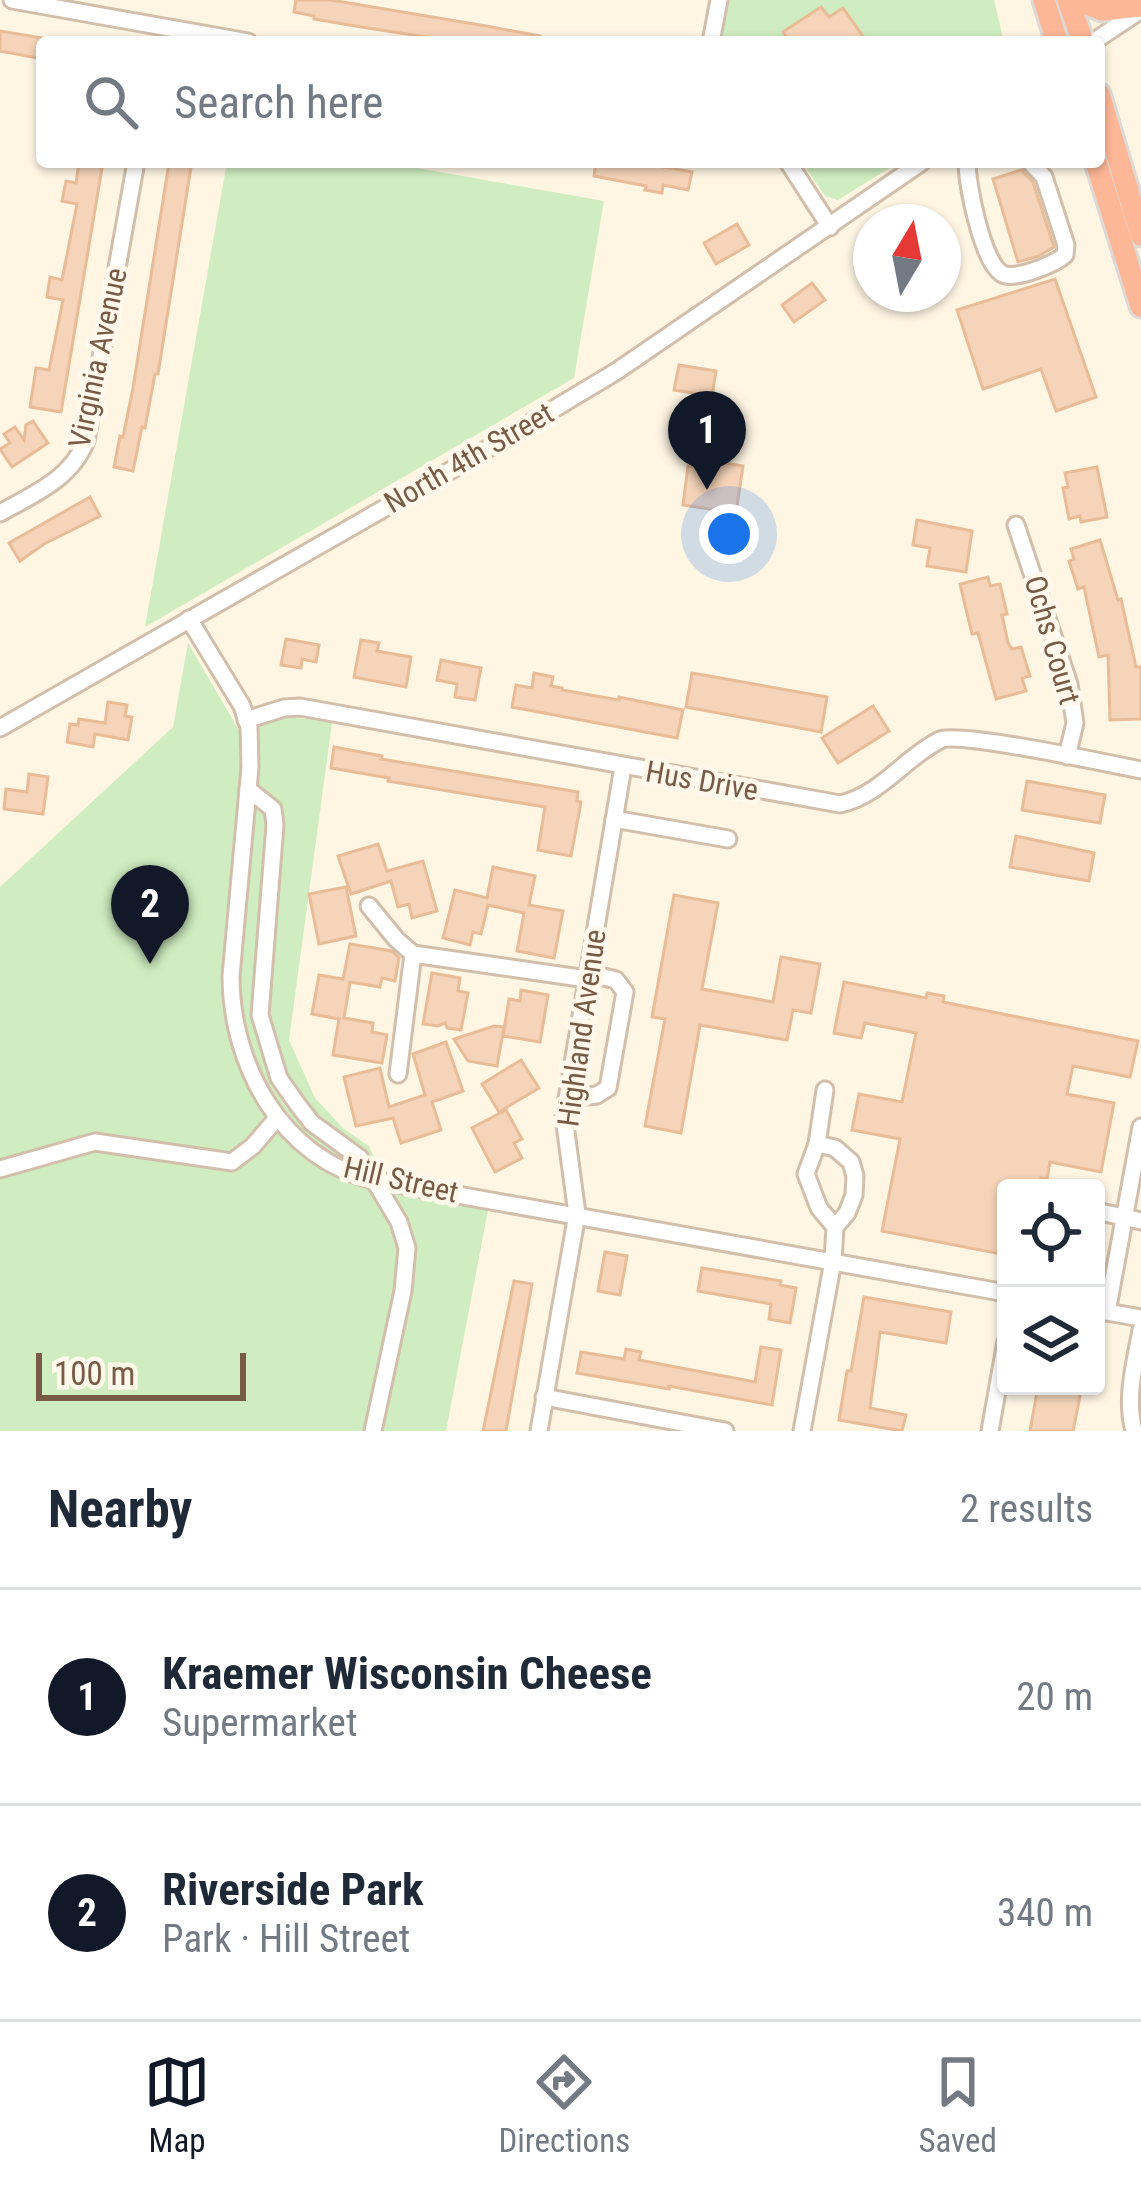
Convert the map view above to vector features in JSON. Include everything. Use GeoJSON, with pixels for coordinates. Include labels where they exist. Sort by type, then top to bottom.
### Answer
{"type":"FeatureCollection","features":[{"type":"Feature","properties":{"kind":"highway"},"geometry":{"type":"LineString","coordinates":[[1044,0],[1056,36]]}},
{"type":"Feature","properties":{"kind":"highway"},"geometry":{"type":"LineString","coordinates":[[1069,0],[1081,36]]}},
{"type":"Feature","properties":{"kind":"highway"},"geometry":{"type":"LineString","coordinates":[[1078,0],[1102,10],[1141,8]]}},
{"type":"Feature","properties":{"kind":"highway"},"geometry":{"type":"LineString","coordinates":[[1105,114],[1141,235]]}},
{"type":"Feature","properties":{"kind":"highway"},"geometry":{"type":"LineString","coordinates":[[1098,168],[1141,306]]}},
{"type":"Feature","properties":{"kind":"street"},"geometry":{"type":"LineString","coordinates":[[12,0],[158,34]]}},
{"type":"Feature","properties":{"kind":"street"},"geometry":{"type":"LineString","coordinates":[[712,36],[719,0]]}},
{"type":"Feature","properties":{"kind":"street"},"geometry":{"type":"LineString","coordinates":[[1101,36],[1141,8]]}},
{"type":"Feature","properties":{"kind":"street","name":"Virginia Avenue"},"geometry":{"type":"LineString","coordinates":[[0,513],[62,476],[80,454],[89,428],[135,168]]}},
{"type":"Feature","properties":{"kind":"street"},"geometry":{"type":"LineString","coordinates":[[792,168],[830,227]]}},
{"type":"Feature","properties":{"kind":"street","name":"North 4th Street"},"geometry":{"type":"LineString","coordinates":[[0,728],[617,371],[914,168]]}},
{"type":"Feature","properties":{"kind":"street"},"geometry":{"type":"LineString","coordinates":[[968,168],[990,259],[1001,274],[1009,276],[1065,256],[1066,245],[1044,177],[1036,168]]}},
{"type":"Feature","properties":{"kind":"street","name":"Ochs Court"},"geometry":{"type":"LineString","coordinates":[[1016,525],[1069,684],[1076,723],[1066,757]]}},
{"type":"Feature","properties":{"kind":"street","name":"Hill Street"},"geometry":{"type":"LineString","coordinates":[[189,620],[223,672],[246,720],[250,744],[231,976],[234,1025],[250,1074],[277,1118],[310,1151],[368,1179],[997,1292]]}},
{"type":"Feature","properties":{"kind":"street","name":"Hus Drive"},"geometry":{"type":"LineString","coordinates":[[246,720],[300,706],[840,804],[862,798],[950,736],[1141,770]]}},
{"type":"Feature","properties":{"kind":"street","name":"Highland Avenue"},"geometry":{"type":"LineString","coordinates":[[538,1431],[577,1214],[564,1129],[567,1098],[623,766]]}},
{"type":"Feature","properties":{"kind":"street"},"geometry":{"type":"LineString","coordinates":[[248,789],[273,809],[260,1015],[279,1078],[312,1123],[360,1158],[368,1179],[399,1222],[407,1248],[403,1291],[374,1431]]}},
{"type":"Feature","properties":{"kind":"street"},"geometry":{"type":"LineString","coordinates":[[614,819],[728,839]]}},
{"type":"Feature","properties":{"kind":"street"},"geometry":{"type":"LineString","coordinates":[[369,906],[413,954],[616,980],[625,992],[608,1088],[567,1098]]}},
{"type":"Feature","properties":{"kind":"street"},"geometry":{"type":"LineString","coordinates":[[398,1074],[413,954]]}},
{"type":"Feature","properties":{"kind":"street"},"geometry":{"type":"LineString","coordinates":[[234,1025],[260,1015]]}},
{"type":"Feature","properties":{"kind":"street"},"geometry":{"type":"LineString","coordinates":[[825,1090],[817,1144],[806,1174],[819,1208],[836,1227]]}},
{"type":"Feature","properties":{"kind":"street"},"geometry":{"type":"LineString","coordinates":[[0,1169],[95,1142],[232,1162],[277,1118]]}},
{"type":"Feature","properties":{"kind":"street"},"geometry":{"type":"LineString","coordinates":[[1105,1302],[1133,1219],[1141,1127]]}},
{"type":"Feature","properties":{"kind":"street"},"geometry":{"type":"LineString","coordinates":[[802,1431],[836,1227],[854,1195],[855,1176],[851,1162],[835,1148],[817,1144]]}},
{"type":"Feature","properties":{"kind":"street"},"geometry":{"type":"LineString","coordinates":[[1105,1312],[1141,1318]]}},
{"type":"Feature","properties":{"kind":"street"},"geometry":{"type":"LineString","coordinates":[[1134,1431],[1129,1404],[1141,1330]]}},
{"type":"Feature","properties":{"kind":"street"},"geometry":{"type":"LineString","coordinates":[[990,1431],[997,1392]]}},
{"type":"Feature","properties":{"kind":"street"},"geometry":{"type":"LineString","coordinates":[[544,1397],[665,1425],[725,1431]]}},
{"type":"Feature","properties":{"kind":"green space"},"geometry":{"type":"Polygon","coordinates":[[[726,0],[994,0],[1003,36],[719,36],[726,0]]]}},
{"type":"Feature","properties":{"kind":"green space"},"geometry":{"type":"Polygon","coordinates":[[[226,168],[417,168],[604,201],[574,378],[145,627],[226,168]]]}},
{"type":"Feature","properties":{"kind":"green space"},"geometry":{"type":"Polygon","coordinates":[[[806,168],[889,168],[838,200],[825,196],[806,168]]]}},
{"type":"Feature","properties":{"kind":"green space"},"geometry":{"type":"Polygon","coordinates":[[[188,643],[240,732],[285,718],[332,723],[289,1040],[315,1098],[344,1129],[369,1146],[383,1177],[412,1197],[488,1210],[446,1431],[0,1431],[0,887],[173,727],[188,643]]]}},
{"type":"Feature","properties":{"kind":"building"},"geometry":{"type":"Polygon","coordinates":[[[296,0],[331,0],[540,36],[420,36],[294,12],[296,0]]]}},
{"type":"Feature","properties":{"kind":"building"},"geometry":{"type":"Polygon","coordinates":[[[821,7],[829,17],[843,8],[863,36],[786,36],[783,32],[821,7]]]}},
{"type":"Feature","properties":{"kind":"building"},"geometry":{"type":"Polygon","coordinates":[[[0,31],[36,37],[36,58],[0,51],[0,31]]]}},
{"type":"Feature","properties":{"kind":"building"},"geometry":{"type":"Polygon","coordinates":[[[78,168],[102,168],[61,412],[30,407],[36,368],[49,370],[63,300],[47,297],[50,277],[62,280],[77,204],[62,201],[66,181],[76,183],[78,168]]]}},
{"type":"Feature","properties":{"kind":"building"},"geometry":{"type":"Polygon","coordinates":[[[168,168],[191,168],[158,374],[133,471],[114,467],[133,388],[168,168]]]}},
{"type":"Feature","properties":{"kind":"building"},"geometry":{"type":"Polygon","coordinates":[[[595,168],[692,172],[688,190],[663,185],[662,193],[594,176],[595,168]]]}},
{"type":"Feature","properties":{"kind":"building"},"geometry":{"type":"Polygon","coordinates":[[[1021,170],[1033,182],[1054,247],[1018,262],[993,179],[1021,170]]]}},
{"type":"Feature","properties":{"kind":"building"},"geometry":{"type":"Polygon","coordinates":[[[737,224],[749,245],[716,264],[704,243],[737,224]]]}},
{"type":"Feature","properties":{"kind":"building"},"geometry":{"type":"Polygon","coordinates":[[[1055,279],[1096,397],[1056,411],[1041,369],[983,389],[958,312],[1055,279]]]}},
{"type":"Feature","properties":{"kind":"building"},"geometry":{"type":"Polygon","coordinates":[[[812,283],[825,300],[794,322],[782,305],[812,283]]]}},
{"type":"Feature","properties":{"kind":"building"},"geometry":{"type":"Polygon","coordinates":[[[679,365],[716,371],[712,396],[674,390],[679,365]]]}},
{"type":"Feature","properties":{"kind":"building"},"geometry":{"type":"Polygon","coordinates":[[[33,421],[48,443],[12,467],[0,449],[10,443],[4,434],[15,427],[24,440],[26,425],[33,421]]]}},
{"type":"Feature","properties":{"kind":"building"},"geometry":{"type":"Polygon","coordinates":[[[718,462],[743,466],[736,513],[683,505],[688,466],[716,469],[718,462]]]}},
{"type":"Feature","properties":{"kind":"building"},"geometry":{"type":"Polygon","coordinates":[[[1097,467],[1107,517],[1081,522],[1080,516],[1069,519],[1065,473],[1097,467]]]}},
{"type":"Feature","properties":{"kind":"building"},"geometry":{"type":"Polygon","coordinates":[[[90,497],[100,516],[20,561],[9,543],[90,497]]]}},
{"type":"Feature","properties":{"kind":"building"},"geometry":{"type":"Polygon","coordinates":[[[917,520],[972,531],[966,572],[927,566],[930,548],[913,545],[917,520]]]}},
{"type":"Feature","properties":{"kind":"building"},"geometry":{"type":"Polygon","coordinates":[[[1100,540],[1121,599],[1136,667],[1141,667],[1141,719],[1110,720],[1108,655],[1099,657],[1084,587],[1078,589],[1069,561],[1074,559],[1071,549],[1100,540]]]}},
{"type":"Feature","properties":{"kind":"building"},"geometry":{"type":"Polygon","coordinates":[[[988,577],[990,586],[1000,584],[1008,643],[1012,649],[1021,647],[1030,676],[1022,678],[1026,691],[996,699],[960,584],[988,577]]]}},
{"type":"Feature","properties":{"kind":"building"},"geometry":{"type":"Polygon","coordinates":[[[286,639],[319,645],[316,662],[302,659],[301,668],[281,665],[286,639]]]}},
{"type":"Feature","properties":{"kind":"building"},"geometry":{"type":"Polygon","coordinates":[[[361,640],[379,643],[377,651],[411,657],[406,687],[354,677],[361,640]]]}},
{"type":"Feature","properties":{"kind":"building"},"geometry":{"type":"Polygon","coordinates":[[[441,660],[481,668],[475,700],[455,697],[457,684],[437,680],[441,660]]]}},
{"type":"Feature","properties":{"kind":"building"},"geometry":{"type":"Polygon","coordinates":[[[534,673],[553,677],[551,686],[562,690],[683,710],[677,738],[512,707],[516,685],[532,688],[534,673]]]}},
{"type":"Feature","properties":{"kind":"building"},"geometry":{"type":"Polygon","coordinates":[[[692,673],[827,697],[821,732],[686,707],[692,673]]]}},
{"type":"Feature","properties":{"kind":"building"},"geometry":{"type":"Polygon","coordinates":[[[108,702],[127,705],[125,716],[132,717],[128,740],[95,734],[93,747],[67,742],[70,724],[78,725],[79,719],[105,723],[108,702]]]}},
{"type":"Feature","properties":{"kind":"building"},"geometry":{"type":"Polygon","coordinates":[[[873,706],[889,731],[838,763],[822,738],[873,706]]]}},
{"type":"Feature","properties":{"kind":"building"},"geometry":{"type":"Polygon","coordinates":[[[334,747],[578,792],[581,802],[571,856],[538,850],[545,807],[331,768],[334,747]]]}},
{"type":"Feature","properties":{"kind":"building"},"geometry":{"type":"Polygon","coordinates":[[[29,774],[48,777],[43,814],[4,809],[6,789],[27,792],[29,774]]]}},
{"type":"Feature","properties":{"kind":"building"},"geometry":{"type":"Polygon","coordinates":[[[1027,781],[1105,795],[1100,823],[1022,810],[1027,781]]]}},
{"type":"Feature","properties":{"kind":"building"},"geometry":{"type":"Polygon","coordinates":[[[1016,836],[1094,853],[1089,881],[1010,867],[1016,836]]]}},
{"type":"Feature","properties":{"kind":"building"},"geometry":{"type":"Polygon","coordinates":[[[378,844],[387,871],[423,861],[437,911],[412,918],[409,904],[398,907],[391,881],[351,894],[338,856],[378,844]]]}},
{"type":"Feature","properties":{"kind":"building"},"geometry":{"type":"Polygon","coordinates":[[[493,867],[535,876],[529,905],[563,911],[554,958],[517,951],[524,913],[488,905],[481,934],[473,932],[470,945],[443,938],[455,890],[487,898],[493,867]]]}},
{"type":"Feature","properties":{"kind":"building"},"geometry":{"type":"Polygon","coordinates":[[[346,887],[356,936],[319,944],[309,894],[346,887]]]}},
{"type":"Feature","properties":{"kind":"building"},"geometry":{"type":"Polygon","coordinates":[[[674,895],[718,903],[702,989],[773,1002],[781,957],[820,964],[811,1013],[793,1010],[787,1040],[700,1025],[681,1133],[645,1126],[665,1019],[652,1017],[674,895]]]}},
{"type":"Feature","properties":{"kind":"building"},"geometry":{"type":"Polygon","coordinates":[[[350,944],[392,951],[399,958],[395,981],[382,978],[380,987],[350,982],[344,1018],[373,1023],[372,1032],[387,1035],[382,1063],[333,1055],[339,1019],[312,1014],[319,975],[343,979],[350,944]]]}},
{"type":"Feature","properties":{"kind":"building"},"geometry":{"type":"Polygon","coordinates":[[[432,973],[460,978],[458,991],[468,993],[461,1030],[447,1028],[445,1023],[423,1024],[432,973]]]}},
{"type":"Feature","properties":{"kind":"building"},"geometry":{"type":"Polygon","coordinates":[[[844,982],[926,998],[927,993],[944,996],[943,1002],[1138,1041],[1130,1077],[1073,1066],[1067,1094],[1114,1103],[1101,1172],[1050,1162],[1047,1179],[997,1179],[997,1253],[882,1231],[900,1139],[852,1130],[859,1094],[902,1102],[916,1033],[865,1023],[861,1038],[834,1033],[844,982]]]}},
{"type":"Feature","properties":{"kind":"building"},"geometry":{"type":"Polygon","coordinates":[[[521,990],[548,995],[540,1042],[503,1036],[509,999],[520,1001],[521,990]]]}},
{"type":"Feature","properties":{"kind":"building"},"geometry":{"type":"Polygon","coordinates":[[[504,1027],[497,1066],[468,1061],[454,1039],[504,1027]]]}},
{"type":"Feature","properties":{"kind":"building"},"geometry":{"type":"Polygon","coordinates":[[[446,1042],[463,1091],[432,1102],[441,1130],[401,1143],[393,1118],[356,1126],[344,1077],[380,1068],[389,1107],[425,1095],[413,1054],[446,1042]]]}},
{"type":"Feature","properties":{"kind":"building"},"geometry":{"type":"Polygon","coordinates":[[[521,1060],[539,1088],[499,1112],[482,1084],[521,1060]]]}},
{"type":"Feature","properties":{"kind":"building"},"geometry":{"type":"Polygon","coordinates":[[[506,1110],[522,1139],[514,1143],[522,1158],[495,1172],[472,1128],[506,1110]]]}},
{"type":"Feature","properties":{"kind":"building"},"geometry":{"type":"Polygon","coordinates":[[[605,1252],[627,1256],[620,1295],[598,1291],[605,1252]]]}},
{"type":"Feature","properties":{"kind":"building"},"geometry":{"type":"Polygon","coordinates":[[[702,1268],[781,1281],[780,1285],[796,1288],[790,1323],[769,1319],[771,1304],[698,1291],[702,1268]]]}},
{"type":"Feature","properties":{"kind":"building"},"geometry":{"type":"Polygon","coordinates":[[[514,1281],[532,1284],[506,1431],[483,1431],[514,1281]]]}},
{"type":"Feature","properties":{"kind":"building"},"geometry":{"type":"Polygon","coordinates":[[[864,1297],[951,1312],[946,1343],[880,1332],[870,1408],[906,1415],[902,1431],[839,1420],[864,1297]]]}},
{"type":"Feature","properties":{"kind":"building"},"geometry":{"type":"Polygon","coordinates":[[[761,1347],[781,1350],[772,1405],[577,1373],[581,1352],[624,1359],[626,1349],[641,1352],[639,1360],[755,1382],[761,1347]]]}},
{"type":"Feature","properties":{"kind":"building"},"geometry":{"type":"Polygon","coordinates":[[[1036,1395],[1080,1395],[1073,1431],[1030,1431],[1036,1395]]]}},
{"type":"Feature","properties":{"kind":"place","name":"Kraemer Wisconsin Cheese"},"geometry":{"type":"Point","coordinates":[707,490]}},
{"type":"Feature","properties":{"kind":"place","name":"Riverside Park"},"geometry":{"type":"Point","coordinates":[150,964]}}]}
